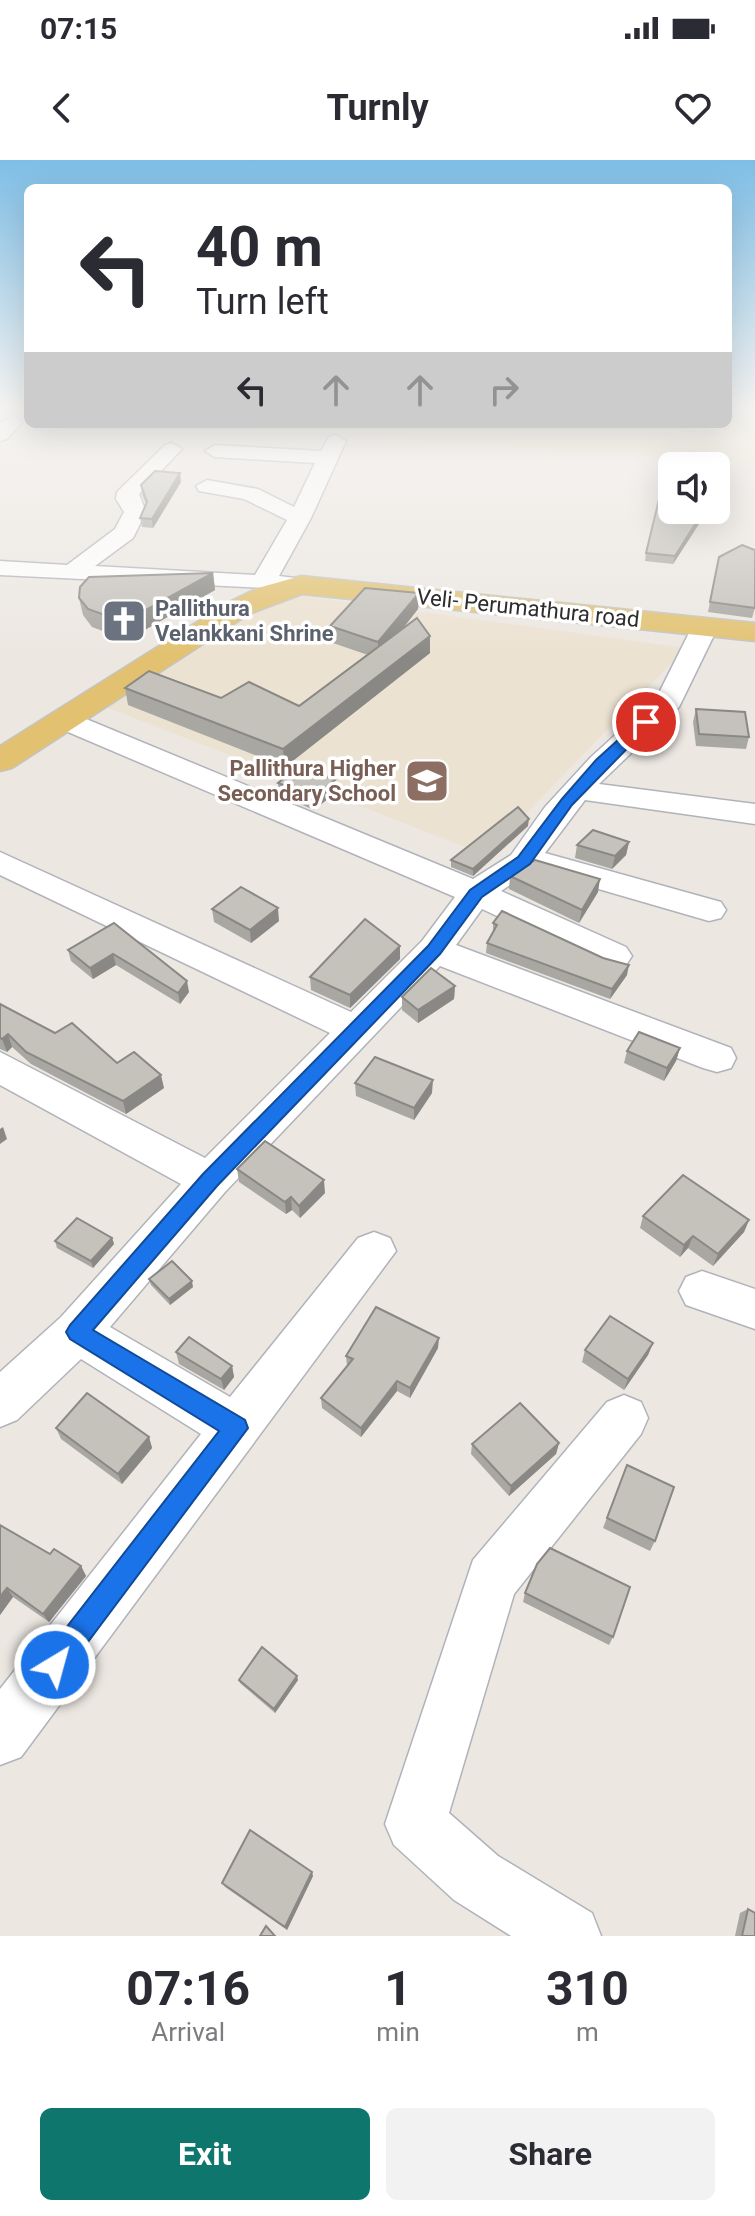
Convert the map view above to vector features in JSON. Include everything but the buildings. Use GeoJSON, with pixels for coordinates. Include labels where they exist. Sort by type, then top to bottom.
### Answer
{"type":"FeatureCollection","features":[{"type":"Feature","properties":{"kind":"main road","name":"Veli- Perumathura road"},"geometry":{"type":"LineString","coordinates":[[301,585],[755,632]]}},
{"type":"Feature","properties":{"kind":"main road"},"geometry":{"type":"LineString","coordinates":[[0,761],[239,608],[268,594],[301,585]]}},
{"type":"Feature","properties":{"kind":"street"},"geometry":{"type":"LineString","coordinates":[[75,570],[125,533],[135,512],[127,499],[130,490]]}},
{"type":"Feature","properties":{"kind":"street"},"geometry":{"type":"LineString","coordinates":[[228,490],[250,494],[300,518]]}},
{"type":"Feature","properties":{"kind":"street"},"geometry":{"type":"LineString","coordinates":[[264,581],[313,490]]}},
{"type":"Feature","properties":{"kind":"street"},"geometry":{"type":"LineString","coordinates":[[0,568],[301,585]]}},
{"type":"Feature","properties":{"kind":"street"},"geometry":{"type":"LineString","coordinates":[[8,1384],[77,1332],[210,1180],[434,950],[476,893],[524,860],[601,763],[669,701],[704,629]]}},
{"type":"Feature","properties":{"kind":"street"},"geometry":{"type":"LineString","coordinates":[[64,720],[476,893],[614,956]]}},
{"type":"Feature","properties":{"kind":"street"},"geometry":{"type":"LineString","coordinates":[[578,790],[755,814]]}},
{"type":"Feature","properties":{"kind":"street"},"geometry":{"type":"LineString","coordinates":[[524,860],[549,863],[709,910]]}},
{"type":"Feature","properties":{"kind":"street"},"geometry":{"type":"LineString","coordinates":[[0,862],[356,1030]]}},
{"type":"Feature","properties":{"kind":"street"},"geometry":{"type":"LineString","coordinates":[[434,950],[717,1058]]}},
{"type":"Feature","properties":{"kind":"street"},"geometry":{"type":"LineString","coordinates":[[0,1067],[210,1180]]}},
{"type":"Feature","properties":{"kind":"street"},"geometry":{"type":"LineString","coordinates":[[0,1736],[374,1251]]}},
{"type":"Feature","properties":{"kind":"street"},"geometry":{"type":"LineString","coordinates":[[702,1291],[755,1309]]}},
{"type":"Feature","properties":{"kind":"street"},"geometry":{"type":"LineString","coordinates":[[77,1332],[236,1428]]}},
{"type":"Feature","properties":{"kind":"street"},"geometry":{"type":"LineString","coordinates":[[569,1936],[476,1878],[415,1824],[492,1579],[624,1418]]}},
{"type":"Feature","properties":{"kind":"shaded area","name":"Pallithura Higher Secondary School"},"geometry":{"type":"Polygon","coordinates":[[[290,594],[686,648],[486,855],[106,707],[265,602],[290,594]]]}},
{"type":"Feature","properties":{"kind":"place","name":"Pallithura Velankkani Shrine"},"geometry":{"type":"Point","coordinates":[124,621]}},
{"type":"Feature","properties":{"kind":"place","name":"Pallithura Higher Secondary School"},"geometry":{"type":"Point","coordinates":[427,781]}},
{"type":"Feature","properties":{"kind":"route"},"geometry":{"type":"LineString","coordinates":[[55,1665],[236,1428],[77,1332],[210,1180],[434,950],[476,893],[524,860],[556,814],[601,763],[646,722]]}}]}
